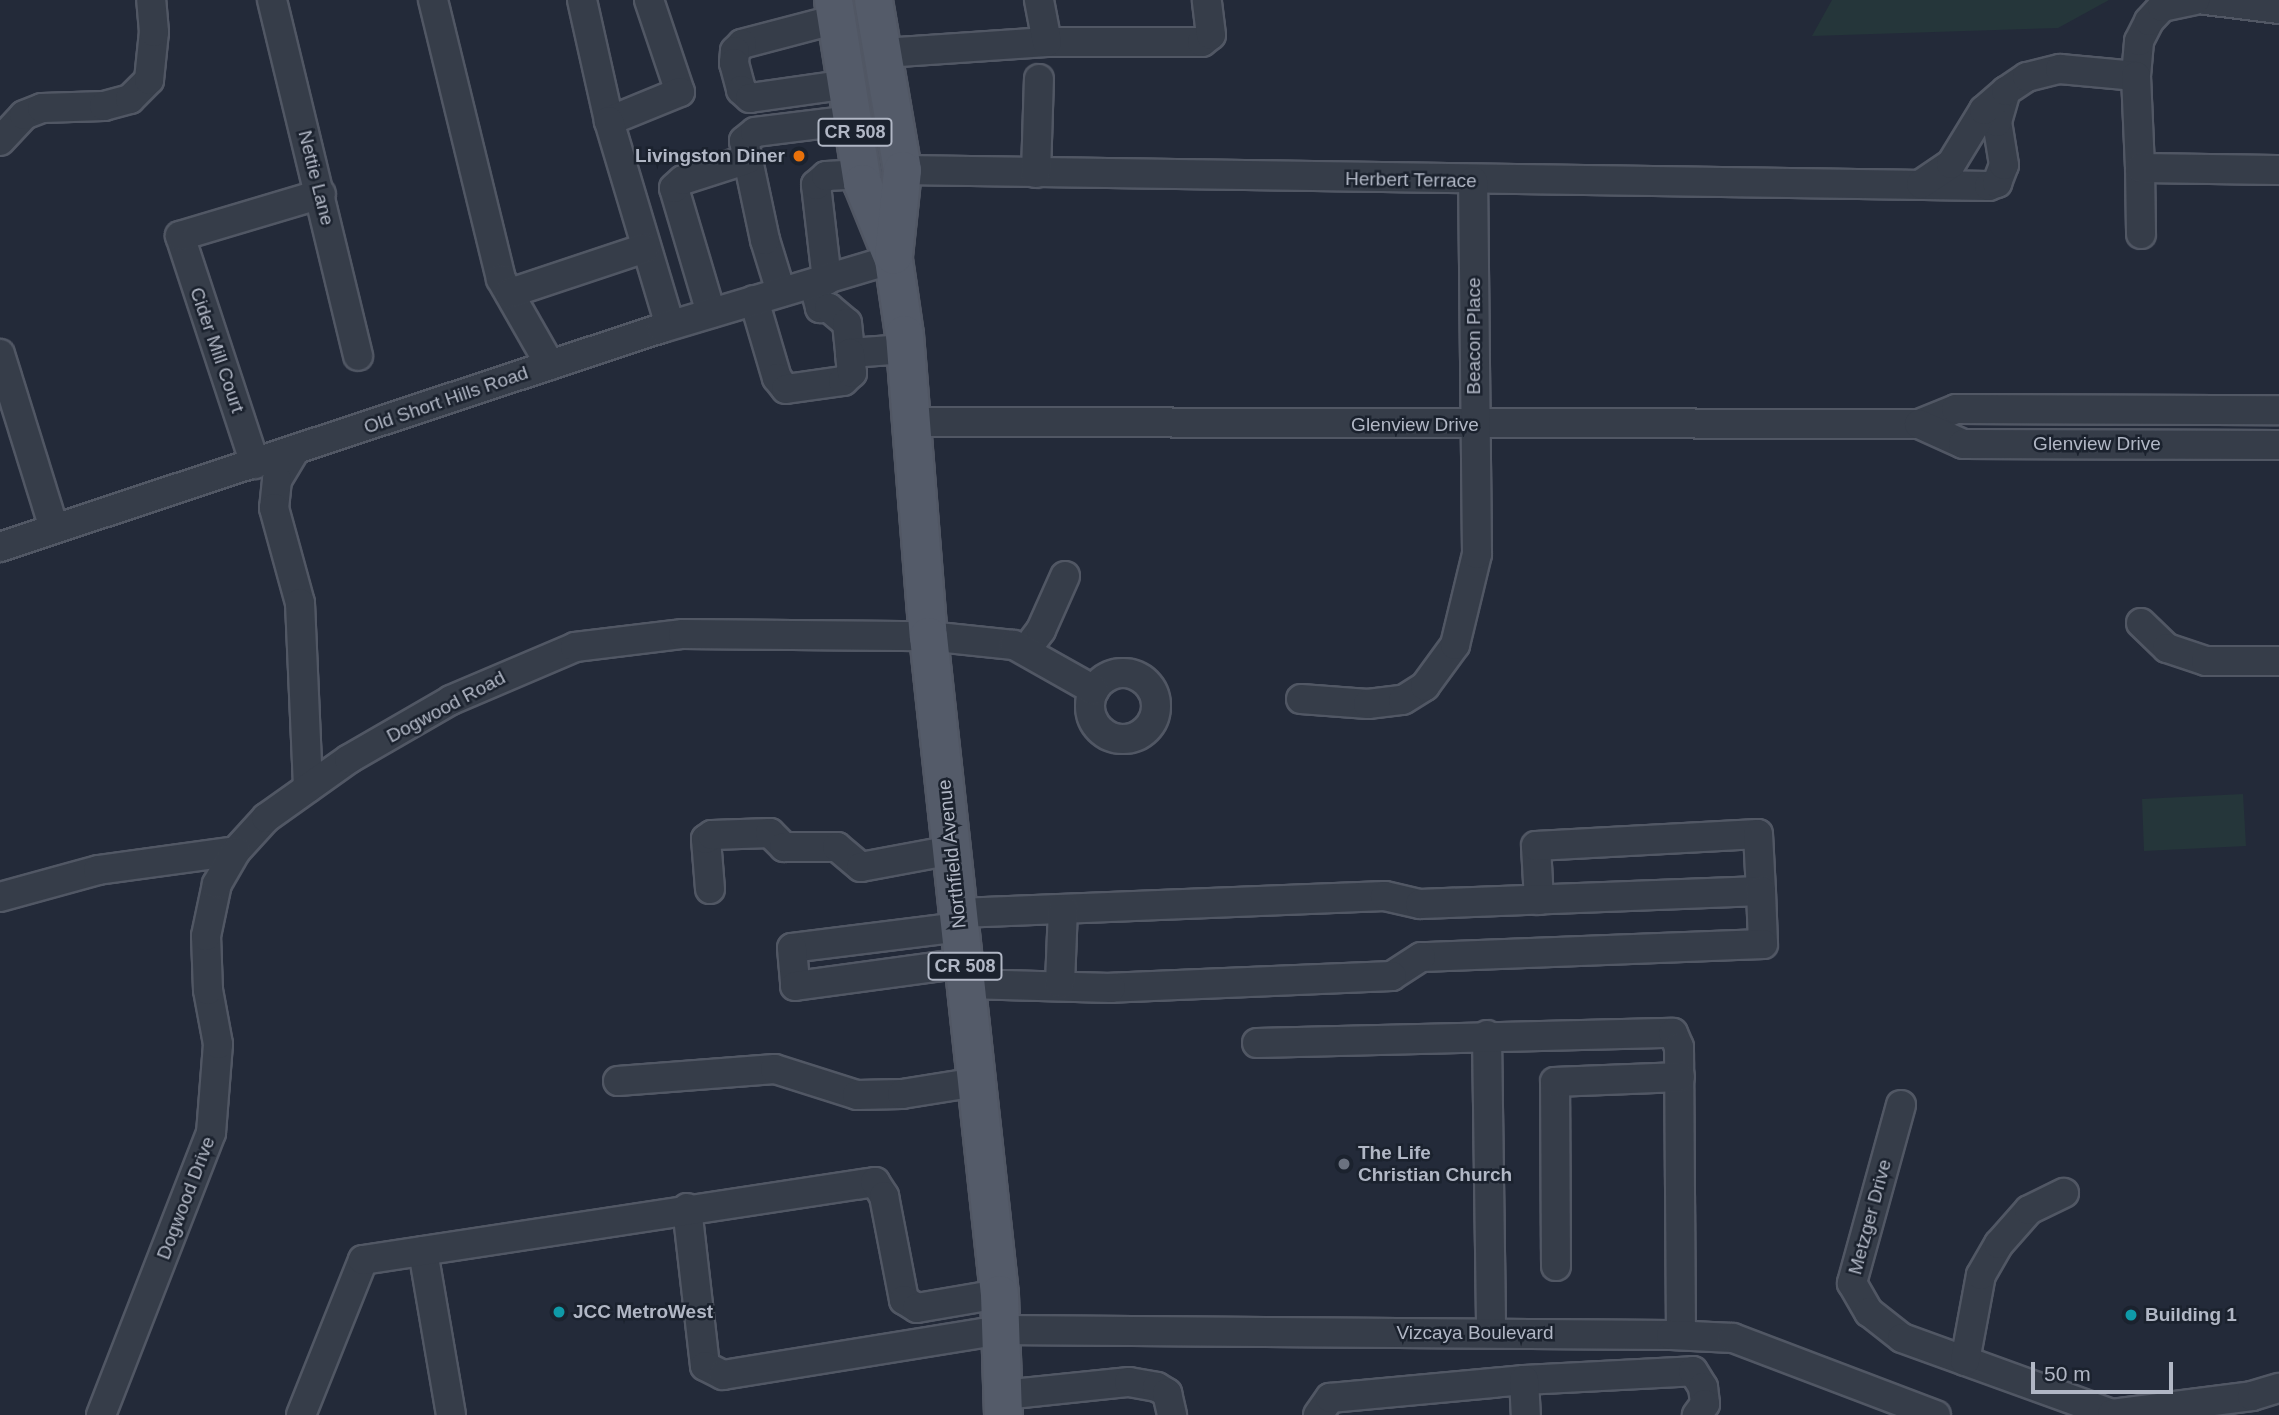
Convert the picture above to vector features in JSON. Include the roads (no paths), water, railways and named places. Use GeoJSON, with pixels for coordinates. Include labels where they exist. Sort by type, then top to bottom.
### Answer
{"type":"FeatureCollection","features":[{"type":"Feature","properties":{"kind":"main road","name":"CR 508"},"geometry":{"type":"LineString","coordinates":[[873,0],[902,170],[892,259]]}},
{"type":"Feature","properties":{"kind":"main road","name":"CR 508"},"geometry":{"type":"LineString","coordinates":[[837,22],[861,174],[892,259],[905,341]]}},
{"type":"Feature","properties":{"kind":"main road"},"geometry":{"type":"LineString","coordinates":[[837,22],[859,59],[876,162],[902,170]]}},
{"type":"Feature","properties":{"kind":"main road","name":"Northfield Avenue"},"geometry":{"type":"LineString","coordinates":[[905,341],[928,636],[1000,1312],[1003,1405]]}},
{"type":"Feature","properties":{"kind":"street"},"geometry":{"type":"LineString","coordinates":[[0,141],[24,115],[42,108],[104,106],[130,99],[149,80],[154,32],[151,0]]}},
{"type":"Feature","properties":{"kind":"street","name":"Nettie Lane"},"geometry":{"type":"LineString","coordinates":[[272,0],[358,356]]}},
{"type":"Feature","properties":{"kind":"street"},"geometry":{"type":"LineString","coordinates":[[433,0],[501,279],[550,365]]}},
{"type":"Feature","properties":{"kind":"street"},"geometry":{"type":"LineString","coordinates":[[582,0],[610,121],[645,248],[670,325]]}},
{"type":"Feature","properties":{"kind":"street"},"geometry":{"type":"LineString","coordinates":[[610,121],[680,92],[649,0]]}},
{"type":"Feature","properties":{"kind":"street"},"geometry":{"type":"LineString","coordinates":[[1039,0],[1047,42]]}},
{"type":"Feature","properties":{"kind":"street"},"geometry":{"type":"LineString","coordinates":[[884,53],[1047,42],[1202,42],[1211,35],[1207,0]]}},
{"type":"Feature","properties":{"kind":"street"},"geometry":{"type":"LineString","coordinates":[[2141,234],[2136,76],[2139,41],[2149,21],[2162,7],[2195,0]]}},
{"type":"Feature","properties":{"kind":"street"},"geometry":{"type":"LineString","coordinates":[[2206,0],[2279,9]]}},
{"type":"Feature","properties":{"kind":"street"},"geometry":{"type":"LineString","coordinates":[[837,22],[742,44],[735,51],[734,63],[741,90],[750,97],[848,84]]}},
{"type":"Feature","properties":{"kind":"street"},"geometry":{"type":"LineString","coordinates":[[1921,184],[1951,164],[1984,110],[2026,77],[2060,69],[2136,76]]}},
{"type":"Feature","properties":{"kind":"street"},"geometry":{"type":"LineString","coordinates":[[1036,173],[1040,79]]}},
{"type":"Feature","properties":{"kind":"street","name":"Herbert Terrace"},"geometry":{"type":"LineString","coordinates":[[902,170],[1989,187],[1997,183],[2004,165],[1997,122],[2006,91]]}},
{"type":"Feature","properties":{"kind":"street"},"geometry":{"type":"LineString","coordinates":[[781,292],[744,141],[755,132],[853,120]]}},
{"type":"Feature","properties":{"kind":"street"},"geometry":{"type":"LineString","coordinates":[[711,313],[674,188],[682,180],[748,159]]}},
{"type":"Feature","properties":{"kind":"street"},"geometry":{"type":"LineString","coordinates":[[2140,168],[2279,170]]}},
{"type":"Feature","properties":{"kind":"street"},"geometry":{"type":"LineString","coordinates":[[754,300],[778,378],[786,389],[843,381],[852,373],[847,323],[829,308],[820,308],[816,185],[826,176],[861,174]]}},
{"type":"Feature","properties":{"kind":"street","name":"Beacon Place"},"geometry":{"type":"LineString","coordinates":[[1301,699],[1368,704],[1403,700],[1425,686],[1455,645],[1477,554],[1473,181]]}},
{"type":"Feature","properties":{"kind":"street","name":"Cider Mill Court"},"geometry":{"type":"LineString","coordinates":[[256,464],[180,236],[321,194]]}},
{"type":"Feature","properties":{"kind":"street"},"geometry":{"type":"LineString","coordinates":[[510,293],[645,248]]}},
{"type":"Feature","properties":{"kind":"street","name":"Old Short Hills Road"},"geometry":{"type":"LineString","coordinates":[[0,547],[294,452],[670,325],[821,283],[892,259]]}},
{"type":"Feature","properties":{"kind":"street"},"geometry":{"type":"LineString","coordinates":[[850,353],[905,341]]}},
{"type":"Feature","properties":{"kind":"street"},"geometry":{"type":"LineString","coordinates":[[0,354],[5,391],[54,528]]}},
{"type":"Feature","properties":{"kind":"street","name":"Glenview Drive"},"geometry":{"type":"LineString","coordinates":[[911,422],[1475,426],[1919,424],[1956,409],[2279,410]]}},
{"type":"Feature","properties":{"kind":"street"},"geometry":{"type":"LineString","coordinates":[[2176,410],[2177,444]]}},
{"type":"Feature","properties":{"kind":"street","name":"Glenview Drive"},"geometry":{"type":"LineString","coordinates":[[1919,424],[1963,444],[2279,445]]}},
{"type":"Feature","properties":{"kind":"street"},"geometry":{"type":"LineString","coordinates":[[294,452],[277,480],[274,508],[300,603],[308,788]]}},
{"type":"Feature","properties":{"kind":"street"},"geometry":{"type":"LineString","coordinates":[[1026,650],[1041,630],[1065,576]]}},
{"type":"Feature","properties":{"kind":"street"},"geometry":{"type":"LineString","coordinates":[[2141,623],[2167,648],[2206,661],[2279,661]]}},
{"type":"Feature","properties":{"kind":"street","name":"Dogwood Road"},"geometry":{"type":"LineString","coordinates":[[236,851],[266,818],[308,788],[451,701],[575,647],[683,634],[928,636],[1014,645],[1094,690]]}},
{"type":"Feature","properties":{"kind":"street"},"geometry":{"type":"LineString","coordinates":[[710,889],[706,839],[712,835],[770,834],[784,847],[837,847],[862,867],[952,850]]}},
{"type":"Feature","properties":{"kind":"street"},"geometry":{"type":"LineString","coordinates":[[1539,900],[1536,846],[1758,834],[1762,891],[1763,944],[1421,957],[1392,975],[1111,988],[966,974],[796,986],[792,948],[959,920],[1063,909],[1385,895],[1420,904],[1539,900],[1762,891]]}},
{"type":"Feature","properties":{"kind":"street"},"geometry":{"type":"LineString","coordinates":[[0,897],[98,870],[236,851]]}},
{"type":"Feature","properties":{"kind":"street","name":"Dogwood Drive"},"geometry":{"type":"LineString","coordinates":[[101,1415],[211,1133],[218,1044],[208,990],[206,936],[217,884],[236,851]]}},
{"type":"Feature","properties":{"kind":"street"},"geometry":{"type":"LineString","coordinates":[[1060,983],[1063,909]]}},
{"type":"Feature","properties":{"kind":"street"},"geometry":{"type":"LineString","coordinates":[[1257,1043],[1488,1035],[1673,1033],[1679,1047],[1680,1077],[1681,1335]]}},
{"type":"Feature","properties":{"kind":"street"},"geometry":{"type":"LineString","coordinates":[[1488,1035],[1492,1333]]}},
{"type":"Feature","properties":{"kind":"street"},"geometry":{"type":"LineString","coordinates":[[618,1081],[775,1069],[857,1095],[902,1094],[977,1082]]}},
{"type":"Feature","properties":{"kind":"street"},"geometry":{"type":"LineString","coordinates":[[1556,1266],[1555,1082],[1680,1077]]}},
{"type":"Feature","properties":{"kind":"street","name":"Metzger Drive"},"geometry":{"type":"LineString","coordinates":[[1900,1105],[1852,1283],[1868,1312],[1902,1338],[2112,1414],[2252,1396],[2279,1388]]}},
{"type":"Feature","properties":{"kind":"street"},"geometry":{"type":"LineString","coordinates":[[301,1415],[363,1260],[687,1208],[875,1182],[884,1196],[904,1300],[916,1308],[1000,1312]]}},
{"type":"Feature","properties":{"kind":"street"},"geometry":{"type":"LineString","coordinates":[[1965,1361],[1982,1275],[1999,1244],[2029,1210],[2064,1193]]}},
{"type":"Feature","properties":{"kind":"street"},"geometry":{"type":"LineString","coordinates":[[687,1208],[705,1366],[711,1372],[723,1375],[880,1351],[1000,1312]]}},
{"type":"Feature","properties":{"kind":"street"},"geometry":{"type":"LineString","coordinates":[[423,1251],[451,1415]]}},
{"type":"Feature","properties":{"kind":"street","name":"Vizcaya Boulevard"},"geometry":{"type":"LineString","coordinates":[[1000,1312],[1492,1333],[1681,1335],[1744,1342],[1936,1415]]}},
{"type":"Feature","properties":{"kind":"street"},"geometry":{"type":"LineString","coordinates":[[1318,1415],[1330,1398],[1524,1380],[1693,1371],[1703,1387],[1705,1404],[1697,1415]]}},
{"type":"Feature","properties":{"kind":"street"},"geometry":{"type":"LineString","coordinates":[[1524,1380],[1526,1415]]}},
{"type":"Feature","properties":{"kind":"street"},"geometry":{"type":"LineString","coordinates":[[1003,1405],[1129,1382],[1167,1393],[1172,1415]]}},
{"type":"Feature","properties":{"kind":"place","name":"Livingston Diner"},"geometry":{"type":"Point","coordinates":[799,156]}},
{"type":"Feature","properties":{"kind":"place","name":"The Life Christian Church"},"geometry":{"type":"Point","coordinates":[1344,1164]}},
{"type":"Feature","properties":{"kind":"place","name":"JCC MetroWest"},"geometry":{"type":"Point","coordinates":[559,1312]}},
{"type":"Feature","properties":{"kind":"place","name":"Building 1"},"geometry":{"type":"Point","coordinates":[2131,1315]}}]}
